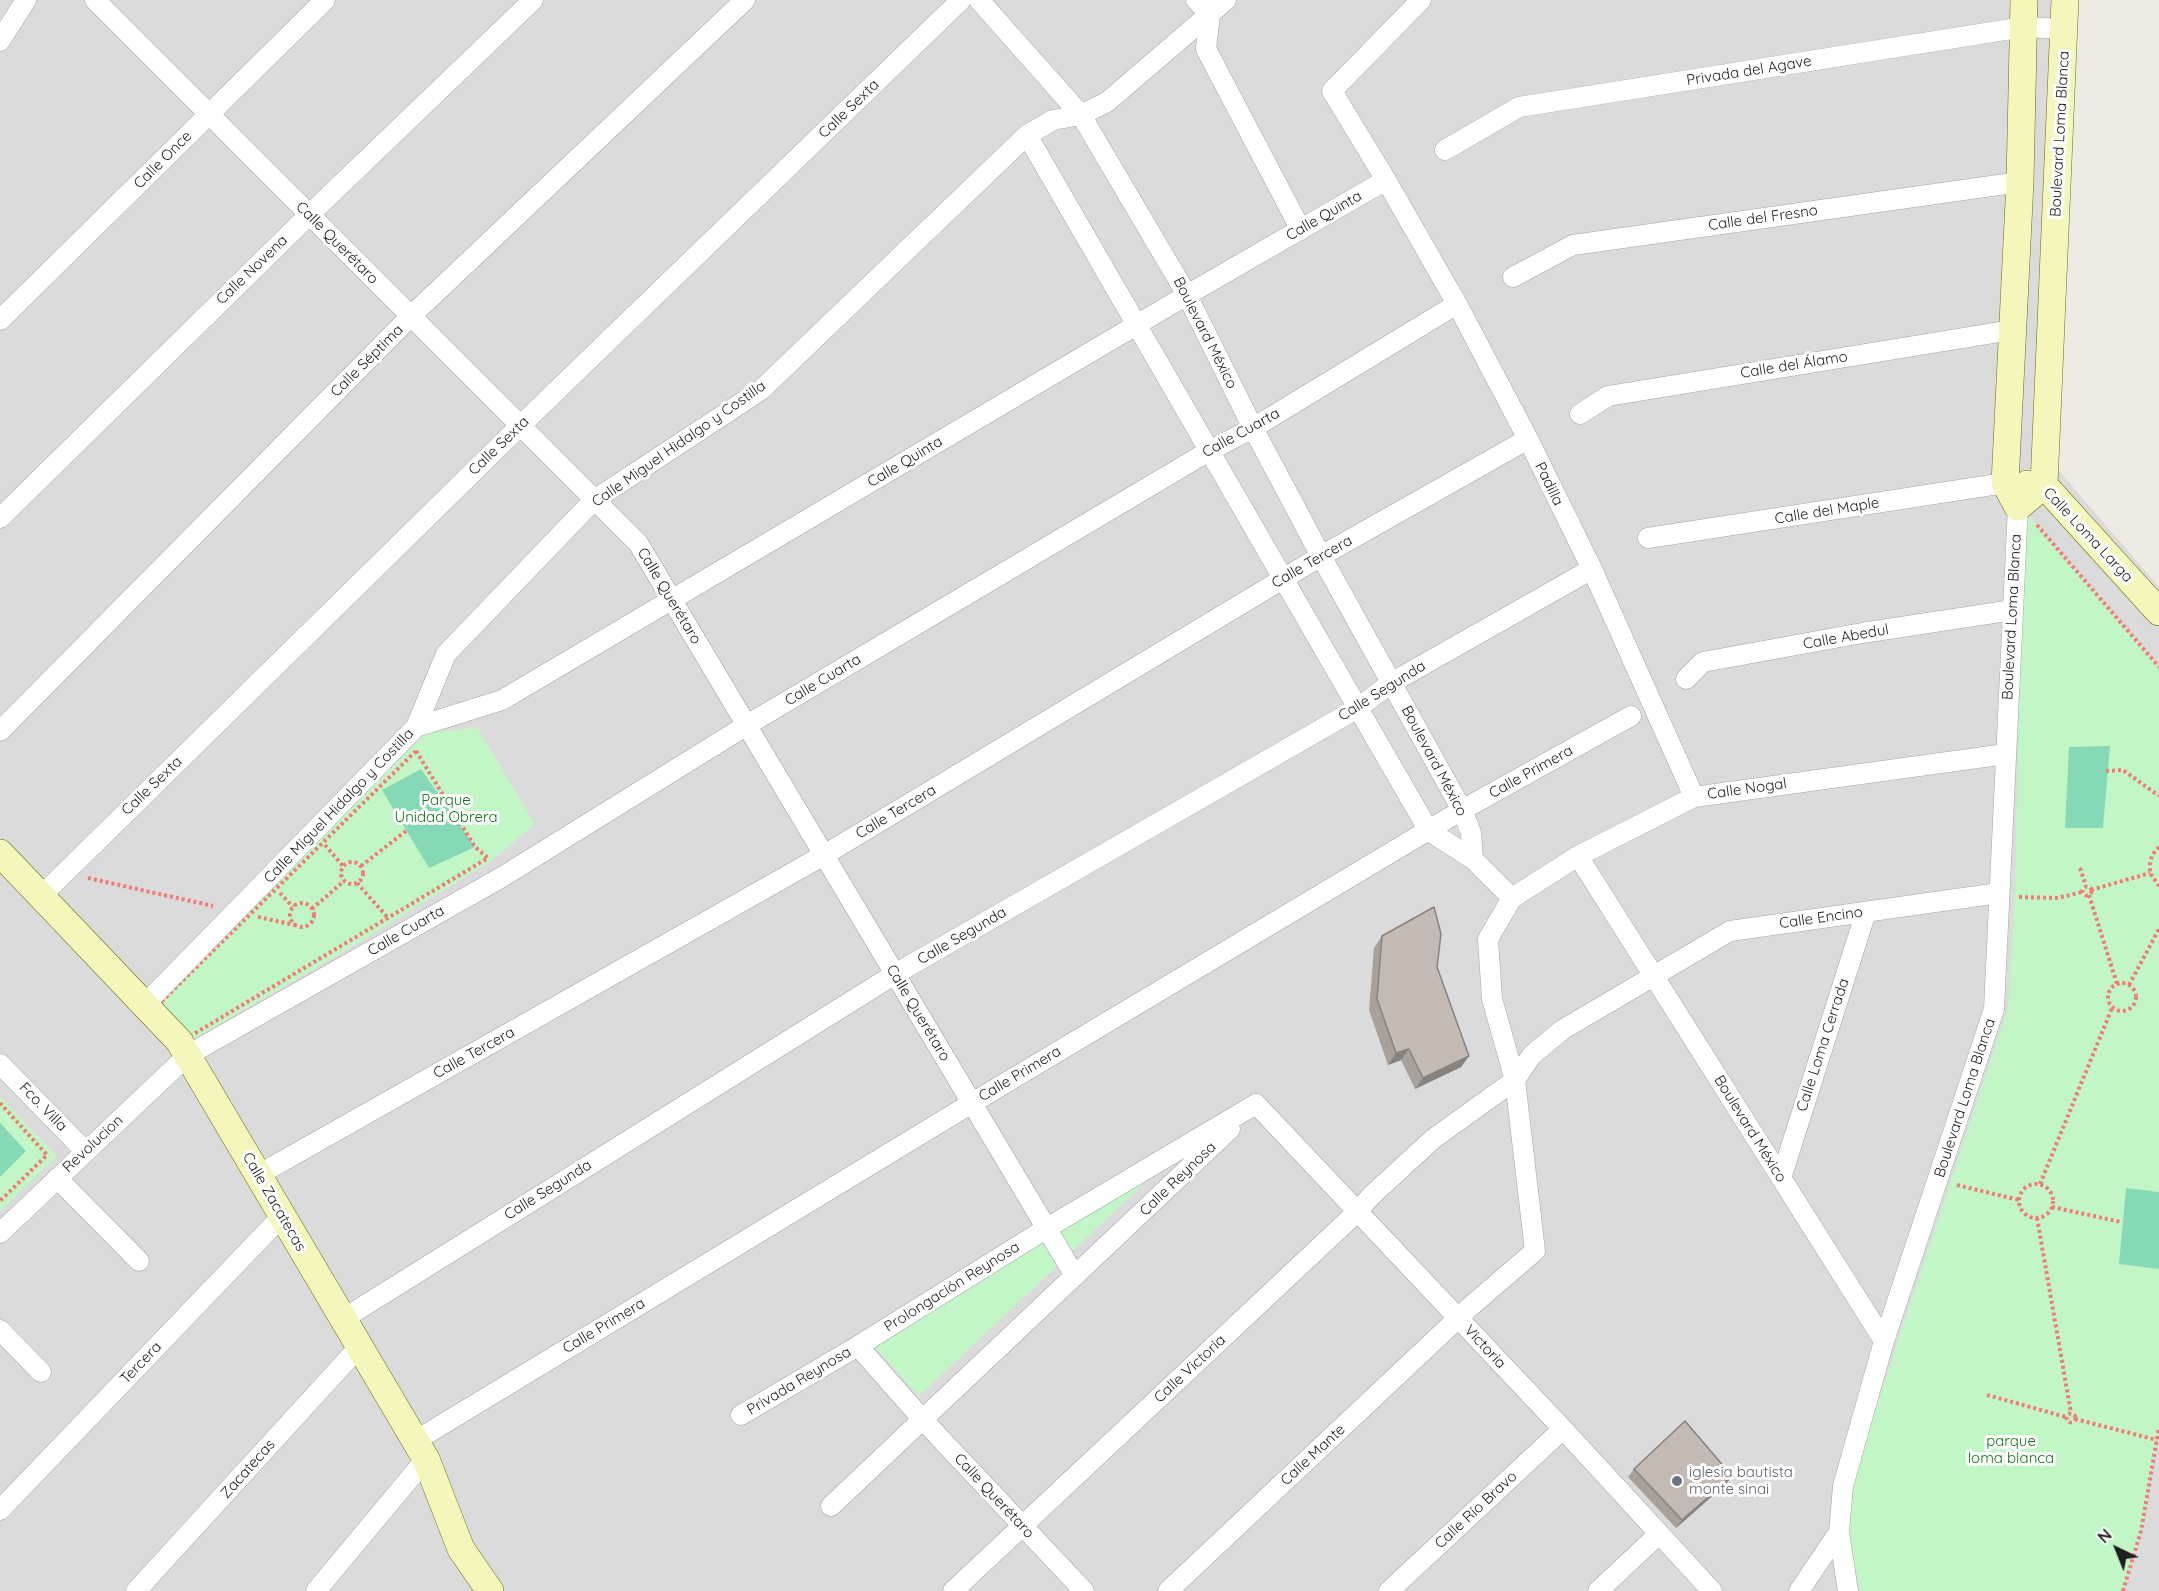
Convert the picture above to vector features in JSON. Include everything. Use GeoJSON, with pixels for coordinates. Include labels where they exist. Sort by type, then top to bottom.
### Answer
{"type":"FeatureCollection","features":[{"type":"Feature","properties":{"kind":"street"},"geometry":{"type":"LineString","coordinates":[[0,41],[26,0]]}},
{"type":"Feature","properties":{"kind":"street","name":"Calle Once"},"geometry":{"type":"LineString","coordinates":[[0,320],[325,0]]}},
{"type":"Feature","properties":{"kind":"street","name":"Calle Novena"},"geometry":{"type":"LineString","coordinates":[[0,518],[309,215],[533,0]]}},
{"type":"Feature","properties":{"kind":"street","name":"Calle Séptima"},"geometry":{"type":"LineString","coordinates":[[0,731],[411,316],[745,0]]}},
{"type":"Feature","properties":{"kind":"street","name":"Calle Sexta"},"geometry":{"type":"LineString","coordinates":[[41,896],[520,426],[961,0]]}},
{"type":"Feature","properties":{"kind":"street","name":"Boulevard México"},"geometry":{"type":"LineString","coordinates":[[979,0],[1081,115],[1187,295],[1253,428],[1321,556],[1462,810],[1471,833],[1473,859]]}},
{"type":"Feature","properties":{"kind":"street"},"geometry":{"type":"LineString","coordinates":[[1196,0],[1210,15],[1206,49],[1301,230]]}},
{"type":"Feature","properties":{"kind":"street","name":"Calle Miguel Hidalgo y Costilla"},"geometry":{"type":"LineString","coordinates":[[144,1005],[416,727],[446,654],[594,500],[761,390],[1027,135],[1053,120],[1081,115],[1107,102],[1226,0]]}},
{"type":"Feature","properties":{"kind":"street","name":"Padilla"},"geometry":{"type":"LineString","coordinates":[[1421,0],[1332,91],[1457,304],[1528,440],[1592,570],[1694,797]]}},
{"type":"Feature","properties":{"kind":"street"},"geometry":{"type":"LineString","coordinates":[[2025,0],[2020,182],[2005,483],[2018,507],[2044,485]]}},
{"type":"Feature","properties":{"kind":"street","name":"Boulevard Loma Blanca"},"geometry":{"type":"LineString","coordinates":[[2044,485],[2065,0]]}},
{"type":"Feature","properties":{"kind":"street","name":"Calle Querétaro"},"geometry":{"type":"LineString","coordinates":[[102,2],[309,215],[638,543],[1075,1276]]}},
{"type":"Feature","properties":{"kind":"street","name":"Privada del Agave"},"geometry":{"type":"LineString","coordinates":[[1445,150],[1519,107],[2024,27],[2064,28]]}},
{"type":"Feature","properties":{"kind":"street"},"geometry":{"type":"LineString","coordinates":[[1027,135],[1429,831],[1473,859],[1512,898],[1488,939],[1492,999],[1515,1080]]}},
{"type":"Feature","properties":{"kind":"street","name":"Calle Quinta"},"geometry":{"type":"LineString","coordinates":[[416,727],[502,700],[1386,180]]}},
{"type":"Feature","properties":{"kind":"street","name":"Calle del Fresno"},"geometry":{"type":"LineString","coordinates":[[1513,277],[1573,245],[2020,182]]}},
{"type":"Feature","properties":{"kind":"street","name":"Calle Cuarta"},"geometry":{"type":"LineString","coordinates":[[188,1055],[502,877],[747,726],[1209,451],[1253,428],[1457,304]]}},
{"type":"Feature","properties":{"kind":"street","name":"Calle del Álamo"},"geometry":{"type":"LineString","coordinates":[[1580,414],[1608,396],[2012,330]]}},
{"type":"Feature","properties":{"kind":"street","name":"Calle Tercera"},"geometry":{"type":"LineString","coordinates":[[258,1175],[824,855],[1321,556],[1528,440]]}},
{"type":"Feature","properties":{"kind":"street","name":"Calle Loma Larga"},"geometry":{"type":"LineString","coordinates":[[2005,483],[2044,485],[2159,612]]}},
{"type":"Feature","properties":{"kind":"street","name":"Calle del Maple"},"geometry":{"type":"LineString","coordinates":[[1648,538],[2005,483]]}},
{"type":"Feature","properties":{"kind":"street","name":"Boulevard Loma Blanca"},"geometry":{"type":"LineString","coordinates":[[1848,1591],[1839,1532],[1843,1486],[1884,1341],[1994,1009],[2007,895],[2006,754],[2018,507]]}},
{"type":"Feature","properties":{"kind":"street","name":"Calle Segunda"},"geometry":{"type":"LineString","coordinates":[[343,1318],[895,974],[1358,708],[1391,683],[1592,570]]}},
{"type":"Feature","properties":{"kind":"street","name":"Calle Abedul"},"geometry":{"type":"LineString","coordinates":[[1686,679],[1703,662],[1862,633],[2013,610]]}},
{"type":"Feature","properties":{"kind":"street","name":"Calle Primera"},"geometry":{"type":"LineString","coordinates":[[316,1591],[420,1450],[972,1103],[1462,810],[1631,716]]}},
{"type":"Feature","properties":{"kind":"street","name":"Calle Nogal"},"geometry":{"type":"LineString","coordinates":[[1512,898],[1578,856],[1694,797],[2006,754]]}},
{"type":"Feature","properties":{"kind":"street","name":"Calle Zacatecas"},"geometry":{"type":"LineString","coordinates":[[0,853],[179,1041],[420,1450],[461,1549],[490,1591]]}},
{"type":"Feature","properties":{"kind":"street","name":"Boulevard México"},"geometry":{"type":"LineString","coordinates":[[1578,856],[1884,1341]]}},
{"type":"Feature","properties":{"kind":"street","name":"Calle Encino"},"geometry":{"type":"LineString","coordinates":[[1515,1080],[1532,1054],[1562,1030],[1730,931],[2007,895]]}},
{"type":"Feature","properties":{"kind":"street","name":"Calle Loma Cerrada"},"geometry":{"type":"LineString","coordinates":[[1781,1178],[1866,912]]}},
{"type":"Feature","properties":{"kind":"street","name":"Revolucion"},"geometry":{"type":"LineString","coordinates":[[0,1233],[188,1055]]}},
{"type":"Feature","properties":{"kind":"street","name":"Fco. Villa"},"geometry":{"type":"LineString","coordinates":[[0,1064],[85,1151]]}},
{"type":"Feature","properties":{"kind":"street","name":"Calle Victoria"},"geometry":{"type":"LineString","coordinates":[[953,1591],[1433,1139],[1515,1080]]}},
{"type":"Feature","properties":{"kind":"street","name":"Calle Mante"},"geometry":{"type":"LineString","coordinates":[[1168,1591],[1458,1318],[1535,1251],[1515,1080]]}},
{"type":"Feature","properties":{"kind":"street","name":"Victoria"},"geometry":{"type":"LineString","coordinates":[[1256,1104],[1563,1429],[1712,1591]]}},
{"type":"Feature","properties":{"kind":"street","name":"Calle Reynosa"},"geometry":{"type":"LineString","coordinates":[[1047,1228],[1256,1104]]}},
{"type":"Feature","properties":{"kind":"street","name":"Calle Reynosa"},"geometry":{"type":"LineString","coordinates":[[923,1420],[1256,1104]]}},
{"type":"Feature","properties":{"kind":"street"},"geometry":{"type":"LineString","coordinates":[[57,1178],[139,1261]]}},
{"type":"Feature","properties":{"kind":"street","name":"Tercera"},"geometry":{"type":"LineString","coordinates":[[0,1510],[282,1216]]}},
{"type":"Feature","properties":{"kind":"street","name":"Prolongación Reynosa"},"geometry":{"type":"LineString","coordinates":[[858,1346],[1047,1228]]}},
{"type":"Feature","properties":{"kind":"street"},"geometry":{"type":"LineString","coordinates":[[0,1330],[41,1372]]}},
{"type":"Feature","properties":{"kind":"street","name":"Calle Querétaro"},"geometry":{"type":"LineString","coordinates":[[858,1346],[923,1420],[1084,1591]]}},
{"type":"Feature","properties":{"kind":"street","name":"Privada Reynosa"},"geometry":{"type":"LineString","coordinates":[[741,1415],[858,1346]]}},
{"type":"Feature","properties":{"kind":"street","name":"Zacatecas"},"geometry":{"type":"LineString","coordinates":[[136,1591],[359,1347]]}},
{"type":"Feature","properties":{"kind":"street"},"geometry":{"type":"LineString","coordinates":[[831,1506],[923,1420]]}},
{"type":"Feature","properties":{"kind":"street","name":"Calle Río Bravo"},"geometry":{"type":"LineString","coordinates":[[1389,1591],[1563,1429]]}},
{"type":"Feature","properties":{"kind":"street"},"geometry":{"type":"LineString","coordinates":[[1799,1591],[1839,1532]]}},
{"type":"Feature","properties":{"kind":"street"},"geometry":{"type":"LineString","coordinates":[[1598,1591],[1659,1534]]}},
{"type":"Feature","properties":{"kind":"path"},"geometry":{"type":"LineString","coordinates":[[416,751],[475,847],[488,858],[187,1038],[159,1004],[323,842],[416,751]]}},
{"type":"Feature","properties":{"kind":"path"},"geometry":{"type":"LineString","coordinates":[[2106,771],[2123,770],[2159,796]]}},
{"type":"Feature","properties":{"kind":"path"},"geometry":{"type":"LineString","coordinates":[[361,866],[406,831]]}},
{"type":"Feature","properties":{"kind":"path"},"geometry":{"type":"LineString","coordinates":[[323,842],[343,866]]}},
{"type":"Feature","properties":{"kind":"path"},"geometry":{"type":"LineString","coordinates":[[2159,847],[2152,855],[2150,864],[2150,873],[2159,886]]}},
{"type":"Feature","properties":{"kind":"path"},"geometry":{"type":"LineString","coordinates":[[343,866],[352,862],[361,866]]}},
{"type":"Feature","properties":{"kind":"path"},"geometry":{"type":"LineString","coordinates":[[343,866],[341,875],[344,881],[351,885],[357,883],[363,873],[361,866]]}},
{"type":"Feature","properties":{"kind":"path"},"geometry":{"type":"LineString","coordinates":[[2080,868],[2086,886],[2091,890]]}},
{"type":"Feature","properties":{"kind":"path"},"geometry":{"type":"LineString","coordinates":[[2088,895],[2091,890],[2150,873]]}},
{"type":"Feature","properties":{"kind":"path"},"geometry":{"type":"LineString","coordinates":[[87,878],[214,907]]}},
{"type":"Feature","properties":{"kind":"path"},"geometry":{"type":"LineString","coordinates":[[312,909],[344,881]]}},
{"type":"Feature","properties":{"kind":"path"},"geometry":{"type":"LineString","coordinates":[[357,883],[388,918]]}},
{"type":"Feature","properties":{"kind":"path"},"geometry":{"type":"LineString","coordinates":[[2082,892],[2086,886]]}},
{"type":"Feature","properties":{"kind":"path"},"geometry":{"type":"LineString","coordinates":[[275,888],[293,907]]}},
{"type":"Feature","properties":{"kind":"path"},"geometry":{"type":"LineString","coordinates":[[2007,895],[2058,898],[2082,892],[2088,895],[2117,984]]}},
{"type":"Feature","properties":{"kind":"path"},"geometry":{"type":"LineString","coordinates":[[237,912],[302,927],[311,923],[314,915],[312,909],[304,903],[293,907],[290,915],[295,925]]}},
{"type":"Feature","properties":{"kind":"path"},"geometry":{"type":"LineString","coordinates":[[2129,985],[2159,929]]}},
{"type":"Feature","properties":{"kind":"path"},"geometry":{"type":"LineString","coordinates":[[2117,984],[2129,985],[2135,993],[2133,1005],[2129,1009],[2121,1011],[2112,1008],[2108,1000],[2112,987],[2117,984]]}},
{"type":"Feature","properties":{"kind":"path"},"geometry":{"type":"LineString","coordinates":[[2040,1184],[2112,1008]]}},
{"type":"Feature","properties":{"kind":"path"},"geometry":{"type":"LineString","coordinates":[[0,1103],[47,1155],[0,1201]]}},
{"type":"Feature","properties":{"kind":"path"},"geometry":{"type":"LineString","coordinates":[[1950,1184],[2019,1200]]}},
{"type":"Feature","properties":{"kind":"path"},"geometry":{"type":"LineString","coordinates":[[2034,1184],[2046,1186],[2053,1196],[2052,1207],[2047,1215],[2037,1218],[2026,1215],[2022,1211],[2019,1200],[2024,1189],[2034,1184]]}},
{"type":"Feature","properties":{"kind":"path"},"geometry":{"type":"LineString","coordinates":[[2052,1207],[2121,1222]]}},
{"type":"Feature","properties":{"kind":"path"},"geometry":{"type":"LineString","coordinates":[[2037,1218],[2071,1413],[2075,1419]]}},
{"type":"Feature","properties":{"kind":"path"},"geometry":{"type":"LineString","coordinates":[[1987,1395],[2066,1417],[2070,1422],[2075,1419],[2157,1440]]}},
{"type":"Feature","properties":{"kind":"path"},"geometry":{"type":"LineString","coordinates":[[2066,1417],[2071,1413]]}},
{"type":"Feature","properties":{"kind":"path"},"geometry":{"type":"LineString","coordinates":[[2123,1591],[2141,1531],[2159,1427]]}},
{"type":"Feature","properties":{"kind":"shaded area"},"geometry":{"type":"Polygon","coordinates":[[[0,0],[2072,0],[2055,466],[2159,587],[2159,1591],[0,1591],[0,0]]]}},
{"type":"Feature","properties":{"kind":"green space","name":"parque loma blanca"},"geometry":{"type":"Polygon","coordinates":[[[2030,517],[2159,667],[2159,1427],[2141,1531],[2123,1591],[1860,1591],[1849,1534],[1855,1471],[2008,1008],[2015,893],[2022,527],[2030,517]]]}},
{"type":"Feature","properties":{"kind":"green space","name":"Parque Unidad Obrera"},"geometry":{"type":"Polygon","coordinates":[[[477,727],[535,824],[491,861],[340,954],[194,1039],[159,997],[169,990],[425,734],[477,727]]]}},
{"type":"Feature","properties":{"kind":"green space"},"geometry":{"type":"Polygon","coordinates":[[[2110,746],[2103,828],[2065,828],[2069,747],[2110,746]]]}},
{"type":"Feature","properties":{"kind":"green space"},"geometry":{"type":"Polygon","coordinates":[[[421,769],[475,847],[429,868],[382,790],[421,769]]]}},
{"type":"Feature","properties":{"kind":"green space"},"geometry":{"type":"Polygon","coordinates":[[[0,1097],[57,1156],[0,1211],[0,1097]]]}},
{"type":"Feature","properties":{"kind":"green space"},"geometry":{"type":"Polygon","coordinates":[[[0,1123],[26,1151],[0,1177],[0,1123]]]}},
{"type":"Feature","properties":{"kind":"green space"},"geometry":{"type":"Polygon","coordinates":[[[1166,1163],[919,1396],[874,1346],[1166,1163]]]}},
{"type":"Feature","properties":{"kind":"green space"},"geometry":{"type":"Polygon","coordinates":[[[2126,1188],[2159,1192],[2159,1269],[2119,1264],[2126,1188]]]}},
{"type":"Feature","properties":{"kind":"building"},"geometry":{"type":"Polygon","coordinates":[[[1434,907],[1441,934],[1437,967],[1469,1056],[1423,1078],[1409,1049],[1396,1053],[1377,999],[1382,936],[1434,907]]]}},
{"type":"Feature","properties":{"kind":"building","name":"iglesia bautista monte sinai"},"geometry":{"type":"Polygon","coordinates":[[[1685,1421],[1732,1476],[1682,1520],[1634,1469],[1685,1421]]]}},
{"type":"Feature","properties":{"kind":"place","name":"iglesia bautista monte sinai"},"geometry":{"type":"Point","coordinates":[1677,1481]}}]}
